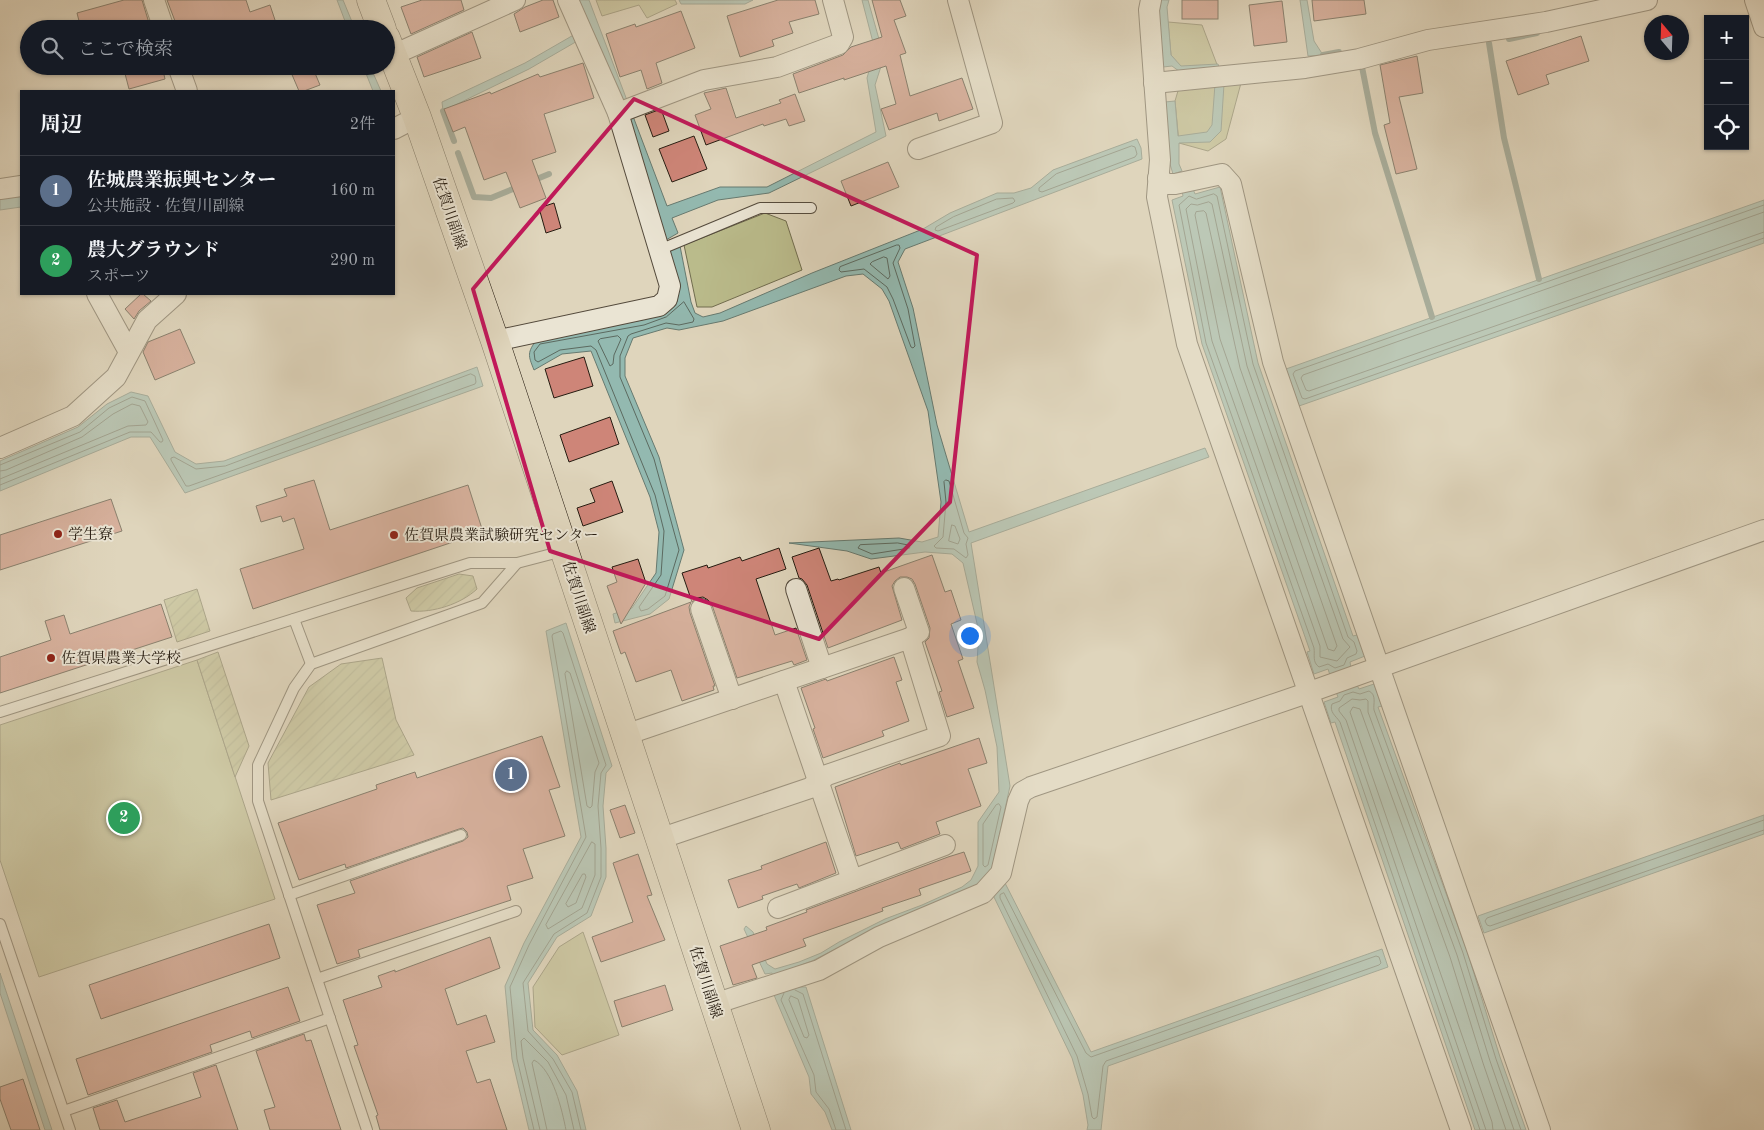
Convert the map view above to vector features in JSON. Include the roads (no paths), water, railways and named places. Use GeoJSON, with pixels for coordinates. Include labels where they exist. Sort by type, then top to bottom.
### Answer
{"type":"FeatureCollection","features":[{"type":"Feature","properties":{"kind":"main road"},"geometry":{"type":"LineString","coordinates":[[371,0],[379,20]]}},
{"type":"Feature","properties":{"kind":"main road","name":"佐賀川副線"},"geometry":{"type":"LineString","coordinates":[[395,72],[405,123],[495,341],[756,1130]]}},
{"type":"Feature","properties":{"kind":"street"},"geometry":{"type":"LineString","coordinates":[[154,0],[161,20]]}},
{"type":"Feature","properties":{"kind":"street"},"geometry":{"type":"LineString","coordinates":[[395,45],[515,0]]}},
{"type":"Feature","properties":{"kind":"street"},"geometry":{"type":"LineString","coordinates":[[495,341],[659,306],[667,299],[670,286],[659,250],[626,109],[568,0]]}},
{"type":"Feature","properties":{"kind":"street"},"geometry":{"type":"LineString","coordinates":[[626,109],[704,80],[777,67],[839,44],[843,36],[833,0]]}},
{"type":"Feature","properties":{"kind":"street"},"geometry":{"type":"LineString","coordinates":[[918,149],[992,123],[958,0]]}},
{"type":"Feature","properties":{"kind":"street"},"geometry":{"type":"LineString","coordinates":[[1151,0],[1149,10],[1160,160],[1176,180]]}},
{"type":"Feature","properties":{"kind":"street"},"geometry":{"type":"LineString","coordinates":[[1154,83],[1305,68],[1359,59],[1428,40],[1521,27],[1588,7],[1647,0]]}},
{"type":"Feature","properties":{"kind":"street"},"geometry":{"type":"LineString","coordinates":[[1755,0],[1764,27]]}},
{"type":"Feature","properties":{"kind":"street"},"geometry":{"type":"LineString","coordinates":[[181,75],[187,90]]}},
{"type":"Feature","properties":{"kind":"street"},"geometry":{"type":"LineString","coordinates":[[1461,1130],[1187,344],[1157,197],[1176,180],[1222,174],[1231,184],[1274,362],[1540,1130]]}},
{"type":"Feature","properties":{"kind":"street"},"geometry":{"type":"LineString","coordinates":[[0,189],[20,186]]}},
{"type":"Feature","properties":{"kind":"street"},"geometry":{"type":"LineString","coordinates":[[98,295],[129,352]]}},
{"type":"Feature","properties":{"kind":"street"},"geometry":{"type":"LineString","coordinates":[[0,448],[73,416],[116,377],[147,320],[175,295]]}},
{"type":"Feature","properties":{"kind":"street"},"geometry":{"type":"LineString","coordinates":[[714,1004],[819,970],[879,937],[984,893],[1001,873],[1018,801],[1022,792],[1031,787],[1329,685],[1764,530]]}},
{"type":"Feature","properties":{"kind":"street"},"geometry":{"type":"LineString","coordinates":[[625,736],[910,638],[919,632],[904,588]]}},
{"type":"Feature","properties":{"kind":"street"},"geometry":{"type":"LineString","coordinates":[[796,589],[822,668]]}},
{"type":"Feature","properties":{"kind":"street"},"geometry":{"type":"LineString","coordinates":[[701,609],[732,699]]}},
{"type":"Feature","properties":{"kind":"street"},"geometry":{"type":"LineString","coordinates":[[659,839],[810,788],[827,776],[940,736],[910,638]]}},
{"type":"Feature","properties":{"kind":"street"},"geometry":{"type":"LineString","coordinates":[[784,681],[852,880]]}},
{"type":"Feature","properties":{"kind":"street"},"geometry":{"type":"LineString","coordinates":[[778,908],[945,845]]}},
{"type":"Feature","properties":{"kind":"lane"},"geometry":{"type":"LineString","coordinates":[[659,250],[760,208],[811,208]]}},
{"type":"Feature","properties":{"kind":"lane"},"geometry":{"type":"LineString","coordinates":[[0,712],[470,563],[517,563],[564,550]]}},
{"type":"Feature","properties":{"kind":"lane"},"geometry":{"type":"LineString","coordinates":[[367,1130],[258,801],[258,765],[294,688],[311,664],[482,603],[517,563]]}},
{"type":"Feature","properties":{"kind":"lane"},"geometry":{"type":"LineString","coordinates":[[294,618],[311,664]]}},
{"type":"Feature","properties":{"kind":"lane"},"geometry":{"type":"LineString","coordinates":[[289,895],[461,835]]}},
{"type":"Feature","properties":{"kind":"lane"},"geometry":{"type":"LineString","coordinates":[[317,979],[516,911]]}},
{"type":"Feature","properties":{"kind":"lane"},"geometry":{"type":"LineString","coordinates":[[0,924],[70,1130]]}},
{"type":"Feature","properties":{"kind":"lane"},"geometry":{"type":"LineString","coordinates":[[64,1111],[330,1018]]}},
{"type":"Feature","properties":{"kind":"water"},"geometry":{"type":"Polygon","coordinates":[[[337,0],[343,0],[351,20],[345,20],[337,0]]]}},
{"type":"Feature","properties":{"kind":"water"},"geometry":{"type":"Polygon","coordinates":[[[578,0],[589,0],[667,206],[720,187],[767,187],[876,132],[867,78],[875,50],[862,0],[868,0],[884,57],[875,85],[886,136],[769,193],[718,200],[672,218],[678,233],[666,240],[578,0]]]}},
{"type":"Feature","properties":{"kind":"water"},"geometry":{"type":"Polygon","coordinates":[[[679,0],[753,0],[745,4],[681,4],[679,0]]]}},
{"type":"Feature","properties":{"kind":"water"},"geometry":{"type":"Polygon","coordinates":[[[1160,0],[1169,0],[1167,7],[1171,55],[1181,66],[1218,64],[1220,71],[1183,74],[1172,66],[1163,67],[1158,6],[1160,0]]]}},
{"type":"Feature","properties":{"kind":"water"},"geometry":{"type":"Polygon","coordinates":[[[1300,0],[1307,0],[1314,41],[1323,55],[1308,56],[1300,0]]]}},
{"type":"Feature","properties":{"kind":"water"},"geometry":{"type":"Polygon","coordinates":[[[577,33],[579,40],[529,69],[443,111],[442,102],[525,63],[577,33]]]}},
{"type":"Feature","properties":{"kind":"water"},"geometry":{"type":"Polygon","coordinates":[[[367,75],[374,75],[381,90],[373,90],[367,75]]]}},
{"type":"Feature","properties":{"kind":"water"},"geometry":{"type":"Polygon","coordinates":[[[1215,84],[1224,84],[1221,131],[1210,142],[1179,143],[1179,164],[1182,171],[1173,174],[1170,164],[1165,102],[1175,101],[1178,136],[1207,132],[1212,125],[1215,84]]]}},
{"type":"Feature","properties":{"kind":"water"},"geometry":{"type":"Polygon","coordinates":[[[1137,139],[1141,148],[1142,159],[905,249],[898,262],[913,308],[937,425],[969,532],[1205,448],[1209,457],[971,543],[1010,786],[992,869],[977,885],[887,923],[812,961],[793,968],[799,987],[806,987],[851,1130],[832,1130],[825,1112],[811,1094],[809,1077],[774,995],[779,993],[772,973],[765,974],[744,929],[746,926],[753,932],[767,964],[775,969],[821,953],[885,919],[962,887],[971,880],[978,866],[978,822],[999,792],[997,747],[977,662],[979,632],[963,563],[952,554],[925,552],[871,559],[847,551],[789,543],[899,538],[922,542],[938,537],[941,502],[928,411],[889,301],[882,289],[863,274],[846,276],[723,321],[679,330],[667,328],[633,338],[625,358],[625,376],[659,457],[684,550],[669,599],[650,614],[615,623],[613,614],[632,608],[656,573],[659,532],[650,497],[591,351],[562,354],[534,370],[530,351],[537,339],[642,320],[664,312],[677,302],[679,285],[668,248],[680,246],[691,302],[695,313],[703,317],[720,313],[812,273],[923,229],[950,213],[997,193],[1014,193],[1031,188],[1053,170],[1137,139]]]}},
{"type":"Feature","properties":{"kind":"water"},"geometry":{"type":"Polygon","coordinates":[[[1220,187],[1258,363],[1353,636],[1357,635],[1365,656],[1350,662],[1351,668],[1330,675],[1328,669],[1314,674],[1307,652],[1310,651],[1202,344],[1172,200],[1183,196],[1182,191],[1193,189],[1195,194],[1220,187]]]}},
{"type":"Feature","properties":{"kind":"water"},"geometry":{"type":"Polygon","coordinates":[[[20,195],[20,207],[0,210],[0,199],[20,195]]]}},
{"type":"Feature","properties":{"kind":"water"},"geometry":{"type":"Polygon","coordinates":[[[1764,200],[1764,243],[1299,406],[1286,369],[1764,200]]]}},
{"type":"Feature","properties":{"kind":"water"},"geometry":{"type":"Polygon","coordinates":[[[477,367],[483,386],[185,493],[150,437],[131,437],[0,491],[0,461],[78,427],[107,404],[131,392],[148,396],[175,452],[196,464],[224,461],[477,367]]]}},
{"type":"Feature","properties":{"kind":"water"},"geometry":{"type":"Polygon","coordinates":[[[566,623],[612,766],[606,773],[603,806],[606,877],[591,916],[557,937],[528,983],[533,1030],[557,1055],[577,1091],[586,1130],[529,1130],[512,1059],[505,986],[524,943],[581,837],[546,631],[566,623]]]}},
{"type":"Feature","properties":{"kind":"water"},"geometry":{"type":"Polygon","coordinates":[[[1374,684],[1382,706],[1378,707],[1467,951],[1500,1057],[1526,1130],[1475,1130],[1335,722],[1331,723],[1324,702],[1338,697],[1336,692],[1357,685],[1359,689],[1374,684]]]}},
{"type":"Feature","properties":{"kind":"water"},"geometry":{"type":"Polygon","coordinates":[[[1764,815],[1764,834],[1484,933],[1478,916],[1764,815]]]}},
{"type":"Feature","properties":{"kind":"water"},"geometry":{"type":"Polygon","coordinates":[[[1005,883],[1091,1052],[1382,949],[1388,967],[1108,1066],[1101,1130],[1087,1130],[1088,1125],[1083,1095],[1072,1058],[993,895],[1005,883]]]}},
{"type":"Feature","properties":{"kind":"water"},"geometry":{"type":"Polygon","coordinates":[[[0,973],[52,1130],[45,1130],[0,993],[0,973]]]}},
{"type":"Feature","properties":{"kind":"waterway"},"geometry":{"type":"LineString","coordinates":[[1509,39],[1537,33]]}},
{"type":"Feature","properties":{"kind":"waterway"},"geometry":{"type":"LineString","coordinates":[[1489,43],[1504,138],[1539,279]]}},
{"type":"Feature","properties":{"kind":"waterway"},"geometry":{"type":"LineString","coordinates":[[1323,55],[1339,52]]}},
{"type":"Feature","properties":{"kind":"waterway"},"geometry":{"type":"LineString","coordinates":[[1362,67],[1375,133],[1432,317]]}},
{"type":"Feature","properties":{"kind":"waterway"},"geometry":{"type":"LineString","coordinates":[[443,111],[454,141]]}},
{"type":"Feature","properties":{"kind":"waterway"},"geometry":{"type":"LineString","coordinates":[[458,153],[474,197],[491,198],[520,186]]}},
{"type":"Feature","properties":{"kind":"waterway"},"geometry":{"type":"LineString","coordinates":[[532,181],[549,174]]}},
{"type":"Feature","properties":{"kind":"place","name":"学生寮"},"geometry":{"type":"Point","coordinates":[58,534]}},
{"type":"Feature","properties":{"kind":"place","name":"佐賀県農業試験研究センター"},"geometry":{"type":"Point","coordinates":[394,535]}},
{"type":"Feature","properties":{"kind":"place","name":"佐賀県農業大学校"},"geometry":{"type":"Point","coordinates":[51,658]}},
{"type":"Feature","properties":{"kind":"place","name":"佐城農業振興センター"},"geometry":{"type":"Point","coordinates":[511,775]}},
{"type":"Feature","properties":{"kind":"place","name":"農大グラウンド"},"geometry":{"type":"Point","coordinates":[124,818]}}]}
